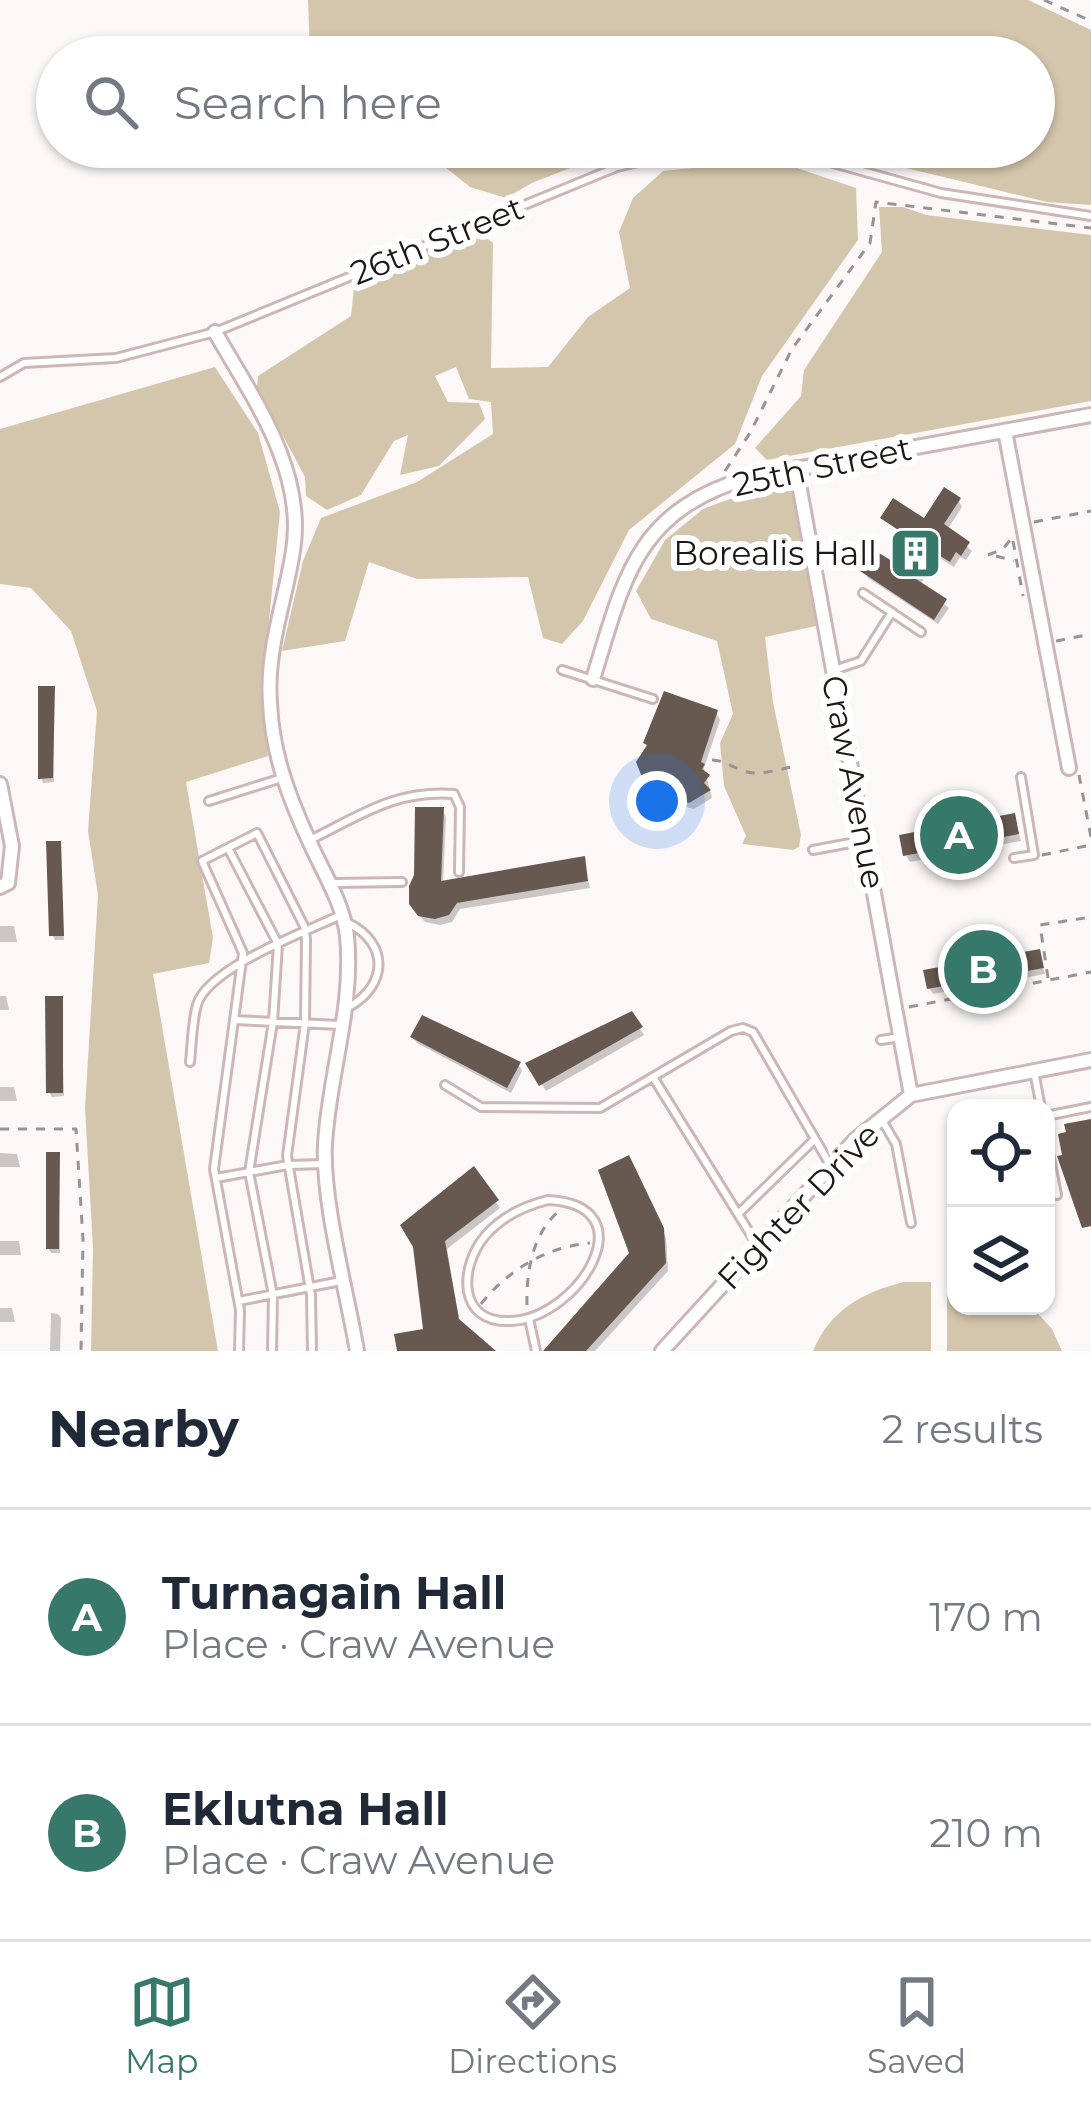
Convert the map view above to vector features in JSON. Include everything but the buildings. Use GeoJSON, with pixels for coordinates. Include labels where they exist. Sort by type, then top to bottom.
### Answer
{"type":"FeatureCollection","features":[{"type":"Feature","properties":{"kind":"street"},"geometry":{"type":"LineString","coordinates":[[215,332],[279,450],[296,514],[294,548],[269,672],[269,706],[282,778],[346,933],[346,1009],[328,1110],[325,1164],[357,1351]]}},
{"type":"Feature","properties":{"kind":"street","name":"25th Street"},"geometry":{"type":"LineString","coordinates":[[592,679],[621,588],[643,546],[674,512],[726,484],[1091,415]]}},
{"type":"Feature","properties":{"kind":"street"},"geometry":{"type":"LineString","coordinates":[[1005,431],[1069,768]]}},
{"type":"Feature","properties":{"kind":"street","name":"Craw Avenue"},"geometry":{"type":"LineString","coordinates":[[796,468],[911,1095]]}},
{"type":"Feature","properties":{"kind":"street"},"geometry":{"type":"LineString","coordinates":[[0,784],[12,846],[8,884],[0,887]]}},
{"type":"Feature","properties":{"kind":"street","name":"Fighter Drive"},"geometry":{"type":"LineString","coordinates":[[662,1351],[831,1166],[911,1095],[1091,1060]]}},
{"type":"Feature","properties":{"kind":"lane","name":"26th Street"},"geometry":{"type":"LineString","coordinates":[[0,377],[24,363],[116,358],[215,332],[615,168]]}},
{"type":"Feature","properties":{"kind":"lane","name":"26th Street"},"geometry":{"type":"LineString","coordinates":[[851,168],[941,193],[1091,216]]}},
{"type":"Feature","properties":{"kind":"lane"},"geometry":{"type":"LineString","coordinates":[[863,593],[921,632]]}},
{"type":"Feature","properties":{"kind":"lane"},"geometry":{"type":"LineString","coordinates":[[833,670],[861,661],[892,612]]}},
{"type":"Feature","properties":{"kind":"lane"},"geometry":{"type":"LineString","coordinates":[[562,670],[653,700]]}},
{"type":"Feature","properties":{"kind":"lane"},"geometry":{"type":"LineString","coordinates":[[1014,858],[1034,855],[1021,777]]}},
{"type":"Feature","properties":{"kind":"lane"},"geometry":{"type":"LineString","coordinates":[[209,801],[282,778]]}},
{"type":"Feature","properties":{"kind":"lane"},"geometry":{"type":"LineString","coordinates":[[309,841],[400,796],[454,794],[460,807],[459,872]]}},
{"type":"Feature","properties":{"kind":"lane"},"geometry":{"type":"LineString","coordinates":[[239,1351],[239,1301],[215,1178],[243,953],[202,861],[257,833],[305,932],[305,1024],[288,1165],[310,1289],[312,1351]]}},
{"type":"Feature","properties":{"kind":"lane"},"geometry":{"type":"LineString","coordinates":[[813,850],[865,840]]}},
{"type":"Feature","properties":{"kind":"lane"},"geometry":{"type":"LineString","coordinates":[[228,848],[278,944],[273,1022],[249,1172],[273,1295],[272,1351]]}},
{"type":"Feature","properties":{"kind":"lane"},"geometry":{"type":"LineString","coordinates":[[329,883],[402,882]]}},
{"type":"Feature","properties":{"kind":"lane"},"geometry":{"type":"LineString","coordinates":[[190,1062],[197,1000],[242,961],[342,918],[369,935],[380,952],[375,984],[346,1009]]}},
{"type":"Feature","properties":{"kind":"lane"},"geometry":{"type":"LineString","coordinates":[[234,1019],[344,1025]]}},
{"type":"Feature","properties":{"kind":"lane"},"geometry":{"type":"LineString","coordinates":[[446,1085],[481,1107],[600,1108],[743,1028],[753,1032],[831,1166]]}},
{"type":"Feature","properties":{"kind":"lane"},"geometry":{"type":"LineString","coordinates":[[881,1040],[901,1037]]}},
{"type":"Feature","properties":{"kind":"lane"},"geometry":{"type":"LineString","coordinates":[[1034,1071],[1039,1099]]}},
{"type":"Feature","properties":{"kind":"lane"},"geometry":{"type":"LineString","coordinates":[[653,1077],[758,1246]]}},
{"type":"Feature","properties":{"kind":"lane"},"geometry":{"type":"LineString","coordinates":[[1055,1114],[1091,1107]]}},
{"type":"Feature","properties":{"kind":"lane"},"geometry":{"type":"LineString","coordinates":[[880,1119],[896,1144],[911,1223]]}},
{"type":"Feature","properties":{"kind":"lane"},"geometry":{"type":"LineString","coordinates":[[738,1214],[815,1139]]}},
{"type":"Feature","properties":{"kind":"lane"},"geometry":{"type":"LineString","coordinates":[[215,1178],[288,1165],[325,1164]]}},
{"type":"Feature","properties":{"kind":"lane"},"geometry":{"type":"LineString","coordinates":[[1055,1184],[1057,1195]]}},
{"type":"Feature","properties":{"kind":"lane"},"geometry":{"type":"LineString","coordinates":[[572,1201],[591,1215],[598,1244],[578,1288],[529,1319],[499,1321],[476,1310],[465,1282],[474,1252],[505,1218],[528,1205],[572,1201]]}},
{"type":"Feature","properties":{"kind":"lane"},"geometry":{"type":"LineString","coordinates":[[239,1301],[344,1280]]}},
{"type":"Feature","properties":{"kind":"lane"},"geometry":{"type":"LineString","coordinates":[[529,1319],[536,1351]]}},
{"type":"Feature","properties":{"kind":"path"},"geometry":{"type":"LineString","coordinates":[[1044,0],[1091,21]]}},
{"type":"Feature","properties":{"kind":"path"},"geometry":{"type":"LineString","coordinates":[[726,484],[730,459],[750,433],[792,349],[870,243],[876,202],[1091,228]]}},
{"type":"Feature","properties":{"kind":"path"},"geometry":{"type":"LineString","coordinates":[[1032,522],[1091,511]]}},
{"type":"Feature","properties":{"kind":"path"},"geometry":{"type":"LineString","coordinates":[[1014,536],[1004,549],[988,555],[1014,561]]}},
{"type":"Feature","properties":{"kind":"path"},"geometry":{"type":"LineString","coordinates":[[1054,641],[1091,634]]}},
{"type":"Feature","properties":{"kind":"path"},"geometry":{"type":"LineString","coordinates":[[712,760],[761,774],[792,767]]}},
{"type":"Feature","properties":{"kind":"path"},"geometry":{"type":"LineString","coordinates":[[1034,855],[1091,845]]}},
{"type":"Feature","properties":{"kind":"path"},"geometry":{"type":"LineString","coordinates":[[1048,980],[1040,925],[1091,917]]}},
{"type":"Feature","properties":{"kind":"path"},"geometry":{"type":"LineString","coordinates":[[896,1010],[1091,972]]}},
{"type":"Feature","properties":{"kind":"path"},"geometry":{"type":"LineString","coordinates":[[0,1129],[76,1129],[83,1239],[81,1351]]}},
{"type":"Feature","properties":{"kind":"path"},"geometry":{"type":"LineString","coordinates":[[529,1319],[530,1261],[543,1226],[572,1201]]}},
{"type":"Feature","properties":{"kind":"path"},"geometry":{"type":"LineString","coordinates":[[528,1205],[543,1226]]}},
{"type":"Feature","properties":{"kind":"path"},"geometry":{"type":"LineString","coordinates":[[476,1310],[500,1282],[530,1261],[572,1245],[598,1244]]}},
{"type":"Feature","properties":{"kind":"shaded area"},"geometry":{"type":"Polygon","coordinates":[[[308,0],[1028,0],[1091,30],[1091,205],[1047,202],[906,168],[1055,168],[1055,36],[309,36],[308,0]]]}},
{"type":"Feature","properties":{"kind":"shaded area"},"geometry":{"type":"Polygon","coordinates":[[[446,168],[570,168],[506,198],[470,187],[446,168]]]}},
{"type":"Feature","properties":{"kind":"shaded area"},"geometry":{"type":"Polygon","coordinates":[[[797,168],[856,188],[858,240],[762,376],[735,444],[629,530],[583,621],[562,644],[543,638],[528,577],[417,579],[369,562],[345,641],[282,651],[303,561],[321,518],[417,482],[493,434],[491,402],[469,399],[456,367],[435,376],[448,402],[479,403],[485,419],[439,466],[400,475],[408,435],[394,441],[361,495],[327,510],[306,496],[305,477],[257,387],[258,376],[351,316],[355,278],[477,230],[493,243],[491,368],[548,367],[588,317],[630,288],[619,232],[633,198],[663,171],[797,168]]]}},
{"type":"Feature","properties":{"kind":"shaded area"},"geometry":{"type":"Polygon","coordinates":[[[879,207],[1091,235],[1091,401],[767,460],[755,448],[801,396],[804,370],[882,252],[879,207]]]}},
{"type":"Feature","properties":{"kind":"shaded area"},"geometry":{"type":"Polygon","coordinates":[[[215,367],[258,433],[280,512],[262,689],[268,756],[186,782],[213,938],[209,963],[153,974],[218,1351],[91,1351],[93,1248],[85,1108],[98,895],[88,831],[97,711],[71,631],[31,588],[0,584],[0,429],[215,367]]]}},
{"type":"Feature","properties":{"kind":"shaded area"},"geometry":{"type":"Polygon","coordinates":[[[775,482],[794,490],[821,625],[765,637],[773,702],[801,835],[799,847],[793,850],[742,844],[746,836],[724,786],[720,743],[733,714],[717,641],[651,619],[636,591],[665,540],[703,509],[775,482]]]}},
{"type":"Feature","properties":{"kind":"shaded area"},"geometry":{"type":"Polygon","coordinates":[[[904,1282],[931,1282],[931,1351],[813,1351],[838,1314],[875,1291],[904,1282]]]}},
{"type":"Feature","properties":{"kind":"shaded area"},"geometry":{"type":"Polygon","coordinates":[[[947,1315],[1039,1315],[1062,1351],[947,1351],[947,1315]]]}},
{"type":"Feature","properties":{"kind":"place","name":"Borealis Hall"},"geometry":{"type":"Point","coordinates":[916,553]}},
{"type":"Feature","properties":{"kind":"place","name":"Turnagain Hall"},"geometry":{"type":"Point","coordinates":[959,835]}},
{"type":"Feature","properties":{"kind":"place","name":"Eklutna Hall"},"geometry":{"type":"Point","coordinates":[983,969]}}]}
